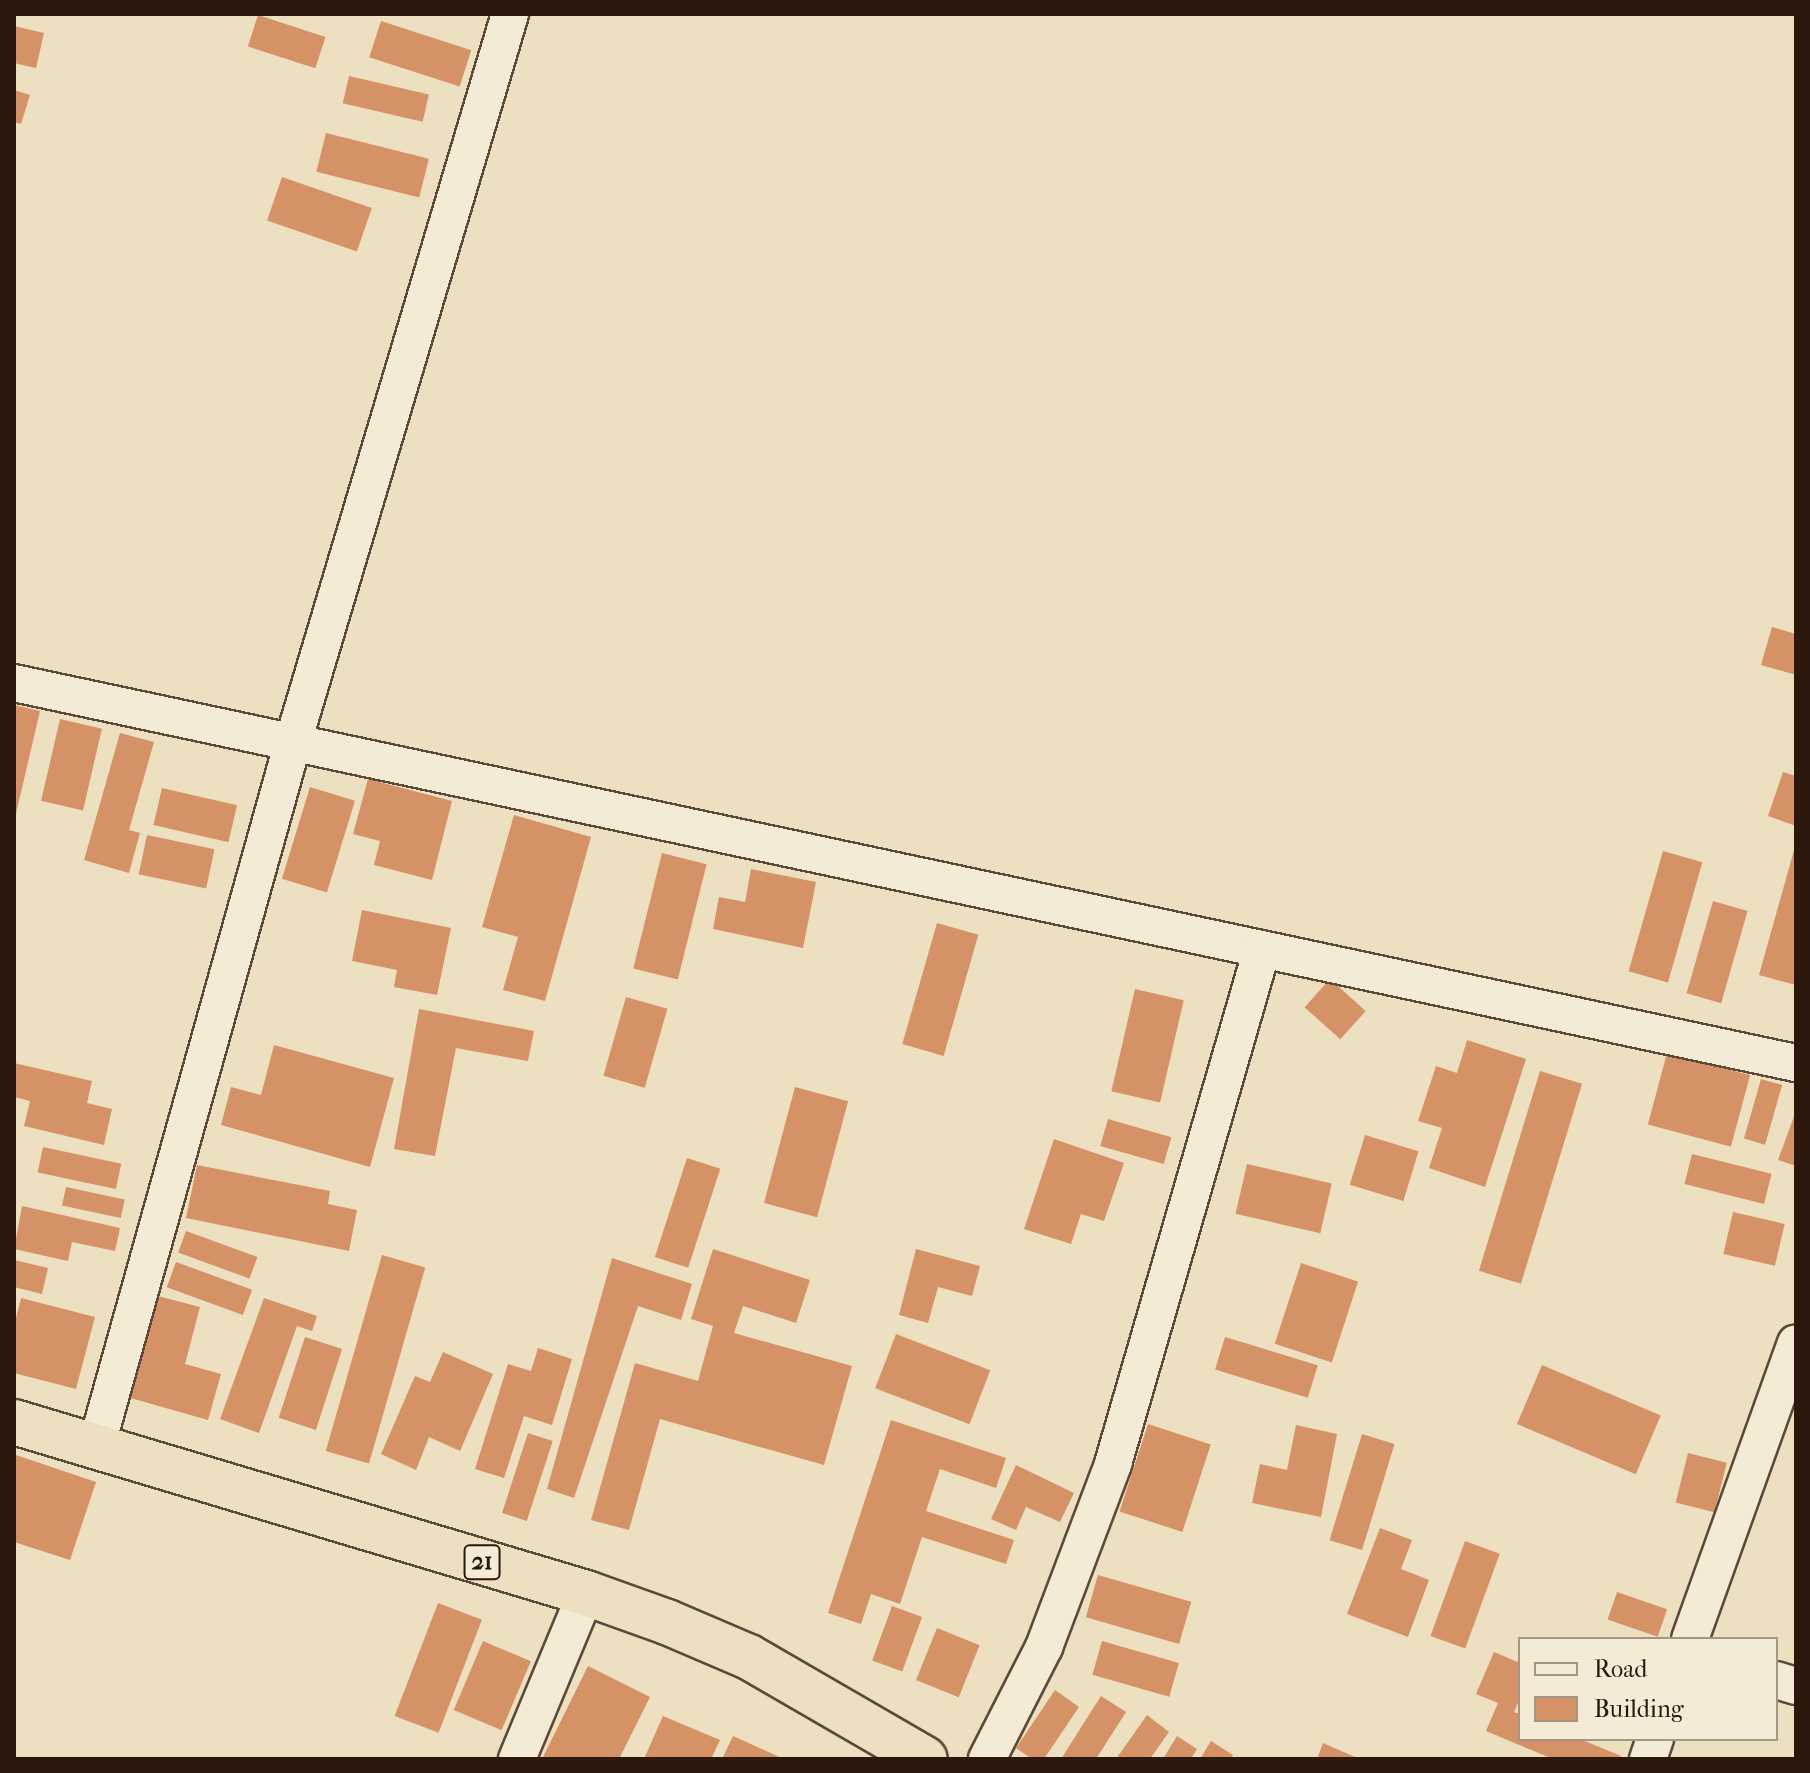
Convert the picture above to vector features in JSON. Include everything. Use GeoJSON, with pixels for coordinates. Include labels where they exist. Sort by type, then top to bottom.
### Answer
{"type":"FeatureCollection","features":[{"type":"Feature","properties":{"kind":"highway","name":"21"},"geometry":{"type":"LineString","coordinates":[[14,1422],[97,1444],[586,1593],[667,1622],[749,1657],[925,1759]]}},
{"type":"Feature","properties":{"kind":"street"},"geometry":{"type":"LineString","coordinates":[[97,1444],[293,742],[510,14]]}},
{"type":"Feature","properties":{"kind":"street"},"geometry":{"type":"LineString","coordinates":[[14,683],[1796,1063]]}},
{"type":"Feature","properties":{"kind":"street"},"geometry":{"type":"LineString","coordinates":[[987,1759],[1044,1647],[1113,1464],[1262,949]]}},
{"type":"Feature","properties":{"kind":"street"},"geometry":{"type":"LineString","coordinates":[[1691,1637],[1796,1343]]}},
{"type":"Feature","properties":{"kind":"street"},"geometry":{"type":"LineString","coordinates":[[517,1759],[586,1593]]}},
{"type":"Feature","properties":{"kind":"building"},"geometry":{"type":"Polygon","coordinates":[[[258,15],[326,37],[315,68],[248,46],[258,15]]]}},
{"type":"Feature","properties":{"kind":"building"},"geometry":{"type":"Polygon","coordinates":[[[381,21],[471,50],[460,86],[369,57],[381,21]]]}},
{"type":"Feature","properties":{"kind":"building"},"geometry":{"type":"Polygon","coordinates":[[[14,26],[44,33],[36,68],[14,63],[14,26]]]}},
{"type":"Feature","properties":{"kind":"building"},"geometry":{"type":"Polygon","coordinates":[[[349,76],[429,94],[423,122],[343,103],[349,76]]]}},
{"type":"Feature","properties":{"kind":"building"},"geometry":{"type":"Polygon","coordinates":[[[14,90],[30,95],[21,124],[14,122],[14,90]]]}},
{"type":"Feature","properties":{"kind":"building"},"geometry":{"type":"Polygon","coordinates":[[[326,133],[429,159],[419,197],[316,172],[326,133]]]}},
{"type":"Feature","properties":{"kind":"building"},"geometry":{"type":"Polygon","coordinates":[[[282,177],[372,208],[357,251],[267,220],[282,177]]]}},
{"type":"Feature","properties":{"kind":"building"},"geometry":{"type":"Polygon","coordinates":[[[1772,627],[1796,634],[1796,675],[1761,665],[1772,627]]]}},
{"type":"Feature","properties":{"kind":"building"},"geometry":{"type":"Polygon","coordinates":[[[14,705],[40,711],[15,818],[14,818],[14,705]]]}},
{"type":"Feature","properties":{"kind":"building"},"geometry":{"type":"Polygon","coordinates":[[[60,719],[102,729],[83,811],[41,801],[60,719]]]}},
{"type":"Feature","properties":{"kind":"building"},"geometry":{"type":"Polygon","coordinates":[[[120,733],[154,742],[129,830],[140,833],[129,873],[84,860],[120,733]]]}},
{"type":"Feature","properties":{"kind":"building"},"geometry":{"type":"Polygon","coordinates":[[[1783,772],[1796,776],[1796,826],[1768,816],[1783,772]]]}},
{"type":"Feature","properties":{"kind":"building"},"geometry":{"type":"Polygon","coordinates":[[[368,779],[452,801],[432,880],[374,865],[380,841],[353,834],[368,779]]]}},
{"type":"Feature","properties":{"kind":"building"},"geometry":{"type":"Polygon","coordinates":[[[310,787],[355,801],[327,893],[282,879],[310,787]]]}},
{"type":"Feature","properties":{"kind":"building"},"geometry":{"type":"Polygon","coordinates":[[[162,788],[237,805],[228,842],[153,825],[162,788]]]}},
{"type":"Feature","properties":{"kind":"building"},"geometry":{"type":"Polygon","coordinates":[[[514,815],[591,837],[545,1001],[503,990],[518,937],[482,927],[514,815]]]}},
{"type":"Feature","properties":{"kind":"building"},"geometry":{"type":"Polygon","coordinates":[[[147,835],[214,849],[206,888],[139,874],[147,835]]]}},
{"type":"Feature","properties":{"kind":"building"},"geometry":{"type":"Polygon","coordinates":[[[1796,843],[1796,985],[1759,975],[1796,843]]]}},
{"type":"Feature","properties":{"kind":"building"},"geometry":{"type":"Polygon","coordinates":[[[1663,851],[1702,862],[1668,982],[1629,971],[1663,851]]]}},
{"type":"Feature","properties":{"kind":"building"},"geometry":{"type":"Polygon","coordinates":[[[662,853],[707,864],[678,980],[633,968],[662,853]]]}},
{"type":"Feature","properties":{"kind":"building"},"geometry":{"type":"Polygon","coordinates":[[[751,869],[816,882],[803,948],[713,929],[719,897],[745,902],[751,869]]]}},
{"type":"Feature","properties":{"kind":"building"},"geometry":{"type":"Polygon","coordinates":[[[1713,901],[1748,911],[1721,1003],[1687,993],[1713,901]]]}},
{"type":"Feature","properties":{"kind":"building"},"geometry":{"type":"Polygon","coordinates":[[[362,910],[451,928],[437,995],[394,987],[397,970],[352,961],[362,910]]]}},
{"type":"Feature","properties":{"kind":"building"},"geometry":{"type":"Polygon","coordinates":[[[937,923],[978,935],[944,1056],[902,1044],[937,923]]]}},
{"type":"Feature","properties":{"kind":"building"},"geometry":{"type":"Polygon","coordinates":[[[1330,979],[1366,1011],[1340,1039],[1305,1007],[1330,979]]]}},
{"type":"Feature","properties":{"kind":"building"},"geometry":{"type":"Polygon","coordinates":[[[1135,989],[1184,1000],[1160,1103],[1111,1091],[1135,989]]]}},
{"type":"Feature","properties":{"kind":"building"},"geometry":{"type":"Polygon","coordinates":[[[626,997],[667,1009],[645,1088],[603,1076],[626,997]]]}},
{"type":"Feature","properties":{"kind":"building"},"geometry":{"type":"Polygon","coordinates":[[[419,1009],[534,1031],[528,1061],[456,1048],[435,1156],[394,1149],[419,1009]]]}},
{"type":"Feature","properties":{"kind":"building"},"geometry":{"type":"Polygon","coordinates":[[[1467,1040],[1526,1059],[1485,1187],[1429,1168],[1442,1128],[1418,1121],[1436,1066],[1457,1073],[1467,1040]]]}},
{"type":"Feature","properties":{"kind":"building"},"geometry":{"type":"Polygon","coordinates":[[[274,1045],[394,1078],[370,1167],[221,1125],[231,1087],[261,1095],[274,1045]]]}},
{"type":"Feature","properties":{"kind":"building"},"geometry":{"type":"Polygon","coordinates":[[[1667,1053],[1750,1075],[1731,1147],[1648,1124],[1667,1053]]]}},
{"type":"Feature","properties":{"kind":"building"},"geometry":{"type":"Polygon","coordinates":[[[14,1063],[92,1081],[87,1103],[112,1109],[104,1145],[24,1126],[30,1101],[14,1097],[14,1063]]]}},
{"type":"Feature","properties":{"kind":"building"},"geometry":{"type":"Polygon","coordinates":[[[1540,1071],[1582,1084],[1521,1284],[1479,1271],[1540,1071]]]}},
{"type":"Feature","properties":{"kind":"building"},"geometry":{"type":"Polygon","coordinates":[[[1761,1079],[1782,1085],[1765,1145],[1744,1139],[1761,1079]]]}},
{"type":"Feature","properties":{"kind":"building"},"geometry":{"type":"Polygon","coordinates":[[[795,1087],[848,1101],[817,1217],[764,1203],[795,1087]]]}},
{"type":"Feature","properties":{"kind":"building"},"geometry":{"type":"Polygon","coordinates":[[[1796,1111],[1796,1166],[1778,1160],[1796,1111]]]}},
{"type":"Feature","properties":{"kind":"building"},"geometry":{"type":"Polygon","coordinates":[[[1108,1119],[1171,1137],[1164,1164],[1100,1146],[1108,1119]]]}},
{"type":"Feature","properties":{"kind":"building"},"geometry":{"type":"Polygon","coordinates":[[[1365,1135],[1419,1151],[1403,1201],[1350,1185],[1365,1135]]]}},
{"type":"Feature","properties":{"kind":"building"},"geometry":{"type":"Polygon","coordinates":[[[1054,1139],[1124,1163],[1104,1221],[1081,1214],[1071,1244],[1024,1229],[1054,1139]]]}},
{"type":"Feature","properties":{"kind":"building"},"geometry":{"type":"Polygon","coordinates":[[[43,1147],[121,1164],[116,1189],[38,1172],[43,1147]]]}},
{"type":"Feature","properties":{"kind":"building"},"geometry":{"type":"Polygon","coordinates":[[[1692,1154],[1772,1174],[1764,1204],[1685,1184],[1692,1154]]]}},
{"type":"Feature","properties":{"kind":"building"},"geometry":{"type":"Polygon","coordinates":[[[687,1158],[720,1169],[688,1268],[655,1257],[687,1158]]]}},
{"type":"Feature","properties":{"kind":"building"},"geometry":{"type":"Polygon","coordinates":[[[1247,1164],[1332,1184],[1320,1233],[1236,1214],[1247,1164]]]}},
{"type":"Feature","properties":{"kind":"building"},"geometry":{"type":"Polygon","coordinates":[[[197,1165],[330,1191],[328,1204],[357,1210],[349,1251],[186,1218],[197,1165]]]}},
{"type":"Feature","properties":{"kind":"building"},"geometry":{"type":"Polygon","coordinates":[[[66,1187],[125,1199],[121,1218],[62,1206],[66,1187]]]}},
{"type":"Feature","properties":{"kind":"building"},"geometry":{"type":"Polygon","coordinates":[[[22,1206],[120,1228],[115,1251],[72,1242],[68,1261],[14,1249],[22,1206]]]}},
{"type":"Feature","properties":{"kind":"building"},"geometry":{"type":"Polygon","coordinates":[[[1733,1212],[1785,1224],[1775,1266],[1723,1254],[1733,1212]]]}},
{"type":"Feature","properties":{"kind":"building"},"geometry":{"type":"Polygon","coordinates":[[[186,1231],[257,1257],[250,1279],[178,1253],[186,1231]]]}},
{"type":"Feature","properties":{"kind":"building"},"geometry":{"type":"Polygon","coordinates":[[[713,1249],[810,1280],[796,1323],[743,1306],[734,1333],[852,1366],[824,1465],[660,1419],[629,1530],[591,1520],[635,1363],[698,1381],[713,1326],[691,1319],[713,1249]]]}},
{"type":"Feature","properties":{"kind":"building"},"geometry":{"type":"Polygon","coordinates":[[[916,1249],[980,1266],[972,1296],[938,1287],[928,1323],[899,1315],[916,1249]]]}},
{"type":"Feature","properties":{"kind":"building"},"geometry":{"type":"Polygon","coordinates":[[[382,1255],[425,1267],[369,1464],[326,1451],[382,1255]]]}},
{"type":"Feature","properties":{"kind":"building"},"geometry":{"type":"Polygon","coordinates":[[[612,1258],[692,1284],[681,1320],[638,1306],[574,1498],[547,1489],[612,1258]]]}},
{"type":"Feature","properties":{"kind":"building"},"geometry":{"type":"Polygon","coordinates":[[[14,1260],[48,1268],[42,1294],[14,1287],[14,1260]]]}},
{"type":"Feature","properties":{"kind":"building"},"geometry":{"type":"Polygon","coordinates":[[[176,1262],[252,1290],[243,1315],[167,1287],[176,1262]]]}},
{"type":"Feature","properties":{"kind":"building"},"geometry":{"type":"Polygon","coordinates":[[[1301,1263],[1358,1282],[1332,1362],[1275,1344],[1301,1263]]]}},
{"type":"Feature","properties":{"kind":"building"},"geometry":{"type":"Polygon","coordinates":[[[154,1295],[200,1307],[185,1364],[221,1374],[208,1420],[127,1397],[154,1295]]]}},
{"type":"Feature","properties":{"kind":"building"},"geometry":{"type":"Polygon","coordinates":[[[21,1298],[95,1317],[76,1389],[14,1373],[14,1326],[21,1298]]]}},
{"type":"Feature","properties":{"kind":"building"},"geometry":{"type":"Polygon","coordinates":[[[264,1298],[317,1316],[312,1331],[297,1326],[259,1433],[220,1419],[264,1298]]]}},
{"type":"Feature","properties":{"kind":"building"},"geometry":{"type":"Polygon","coordinates":[[[896,1334],[990,1370],[970,1424],[875,1388],[896,1334]]]}},
{"type":"Feature","properties":{"kind":"building"},"geometry":{"type":"Polygon","coordinates":[[[305,1337],[342,1349],[316,1430],[279,1418],[305,1337]]]}},
{"type":"Feature","properties":{"kind":"building"},"geometry":{"type":"Polygon","coordinates":[[[1225,1337],[1318,1365],[1308,1398],[1215,1370],[1225,1337]]]}},
{"type":"Feature","properties":{"kind":"building"},"geometry":{"type":"Polygon","coordinates":[[[538,1348],[572,1359],[552,1425],[524,1416],[504,1478],[475,1469],[508,1364],[531,1371],[538,1348]]]}},
{"type":"Feature","properties":{"kind":"building"},"geometry":{"type":"Polygon","coordinates":[[[443,1352],[493,1374],[460,1451],[429,1437],[416,1470],[381,1454],[415,1376],[430,1382],[443,1352]]]}},
{"type":"Feature","properties":{"kind":"building"},"geometry":{"type":"Polygon","coordinates":[[[1542,1365],[1661,1415],[1636,1474],[1517,1424],[1542,1365]]]}},
{"type":"Feature","properties":{"kind":"building"},"geometry":{"type":"Polygon","coordinates":[[[891,1420],[1006,1458],[996,1488],[940,1469],[926,1511],[1014,1540],[1006,1564],[922,1537],[900,1604],[871,1594],[861,1624],[828,1613],[891,1420]]]}},
{"type":"Feature","properties":{"kind":"building"},"geometry":{"type":"Polygon","coordinates":[[[1148,1424],[1211,1444],[1182,1532],[1120,1511],[1148,1424]]]}},
{"type":"Feature","properties":{"kind":"building"},"geometry":{"type":"Polygon","coordinates":[[[1296,1425],[1337,1434],[1321,1517],[1252,1503],[1260,1464],[1287,1470],[1296,1425]]]}},
{"type":"Feature","properties":{"kind":"building"},"geometry":{"type":"Polygon","coordinates":[[[528,1433],[553,1441],[527,1521],[502,1513],[528,1433]]]}},
{"type":"Feature","properties":{"kind":"building"},"geometry":{"type":"Polygon","coordinates":[[[1362,1434],[1395,1444],[1362,1550],[1330,1540],[1362,1434]]]}},
{"type":"Feature","properties":{"kind":"building"},"geometry":{"type":"Polygon","coordinates":[[[1688,1453],[1727,1463],[1714,1512],[1676,1502],[1688,1453]]]}},
{"type":"Feature","properties":{"kind":"building"},"geometry":{"type":"Polygon","coordinates":[[[16,1455],[96,1482],[70,1560],[14,1542],[16,1455]]]}},
{"type":"Feature","properties":{"kind":"building"},"geometry":{"type":"Polygon","coordinates":[[[1016,1465],[1074,1493],[1060,1522],[1026,1507],[1016,1530],[991,1519],[1016,1465]]]}},
{"type":"Feature","properties":{"kind":"building"},"geometry":{"type":"Polygon","coordinates":[[[1380,1528],[1412,1540],[1401,1569],[1429,1580],[1408,1637],[1347,1614],[1380,1528]]]}},
{"type":"Feature","properties":{"kind":"building"},"geometry":{"type":"Polygon","coordinates":[[[1465,1541],[1500,1554],[1465,1649],[1430,1636],[1465,1541]]]}},
{"type":"Feature","properties":{"kind":"building"},"geometry":{"type":"Polygon","coordinates":[[[1098,1575],[1191,1602],[1179,1644],[1086,1617],[1098,1575]]]}},
{"type":"Feature","properties":{"kind":"building"},"geometry":{"type":"Polygon","coordinates":[[[1617,1592],[1667,1609],[1658,1637],[1608,1619],[1617,1592]]]}},
{"type":"Feature","properties":{"kind":"building"},"geometry":{"type":"Polygon","coordinates":[[[438,1603],[482,1620],[439,1733],[395,1716],[438,1603]]]}},
{"type":"Feature","properties":{"kind":"building"},"geometry":{"type":"Polygon","coordinates":[[[892,1606],[922,1617],[902,1671],[872,1661],[892,1606]]]}},
{"type":"Feature","properties":{"kind":"building"},"geometry":{"type":"Polygon","coordinates":[[[937,1628],[980,1645],[959,1697],[916,1680],[937,1628]]]}},
{"type":"Feature","properties":{"kind":"building"},"geometry":{"type":"Polygon","coordinates":[[[483,1641],[531,1661],[502,1730],[454,1710],[483,1641]]]}},
{"type":"Feature","properties":{"kind":"building"},"geometry":{"type":"Polygon","coordinates":[[[1102,1641],[1179,1663],[1169,1697],[1092,1675],[1102,1641]]]}},
{"type":"Feature","properties":{"kind":"building"},"geometry":{"type":"Polygon","coordinates":[[[1494,1652],[1518,1662],[1518,1703],[1514,1712],[1518,1713],[1518,1741],[1585,1741],[1621,1756],[1620,1759],[1553,1759],[1486,1731],[1498,1703],[1476,1694],[1494,1652]]]}},
{"type":"Feature","properties":{"kind":"building"},"geometry":{"type":"Polygon","coordinates":[[[588,1666],[650,1697],[619,1759],[542,1759],[588,1666]]]}},
{"type":"Feature","properties":{"kind":"building"},"geometry":{"type":"Polygon","coordinates":[[[1055,1690],[1079,1707],[1044,1759],[1032,1759],[1016,1748],[1055,1690]]]}},
{"type":"Feature","properties":{"kind":"building"},"geometry":{"type":"Polygon","coordinates":[[[1101,1696],[1126,1712],[1096,1759],[1061,1759],[1101,1696]]]}},
{"type":"Feature","properties":{"kind":"building"},"geometry":{"type":"Polygon","coordinates":[[[1147,1715],[1169,1732],[1150,1759],[1116,1759],[1147,1715]]]}},
{"type":"Feature","properties":{"kind":"building"},"geometry":{"type":"Polygon","coordinates":[[[663,1716],[720,1740],[711,1759],[644,1759],[663,1716]]]}},
{"type":"Feature","properties":{"kind":"building"},"geometry":{"type":"Polygon","coordinates":[[[733,1736],[784,1759],[722,1759],[733,1736]]]}},
{"type":"Feature","properties":{"kind":"building"},"geometry":{"type":"Polygon","coordinates":[[[1177,1736],[1197,1749],[1191,1759],[1163,1759],[1177,1736]]]}},
{"type":"Feature","properties":{"kind":"building"},"geometry":{"type":"Polygon","coordinates":[[[1211,1741],[1233,1755],[1231,1759],[1200,1759],[1211,1741]]]}},
{"type":"Feature","properties":{"kind":"building"},"geometry":{"type":"Polygon","coordinates":[[[1323,1743],[1360,1759],[1317,1759],[1323,1743]]]}}]}
